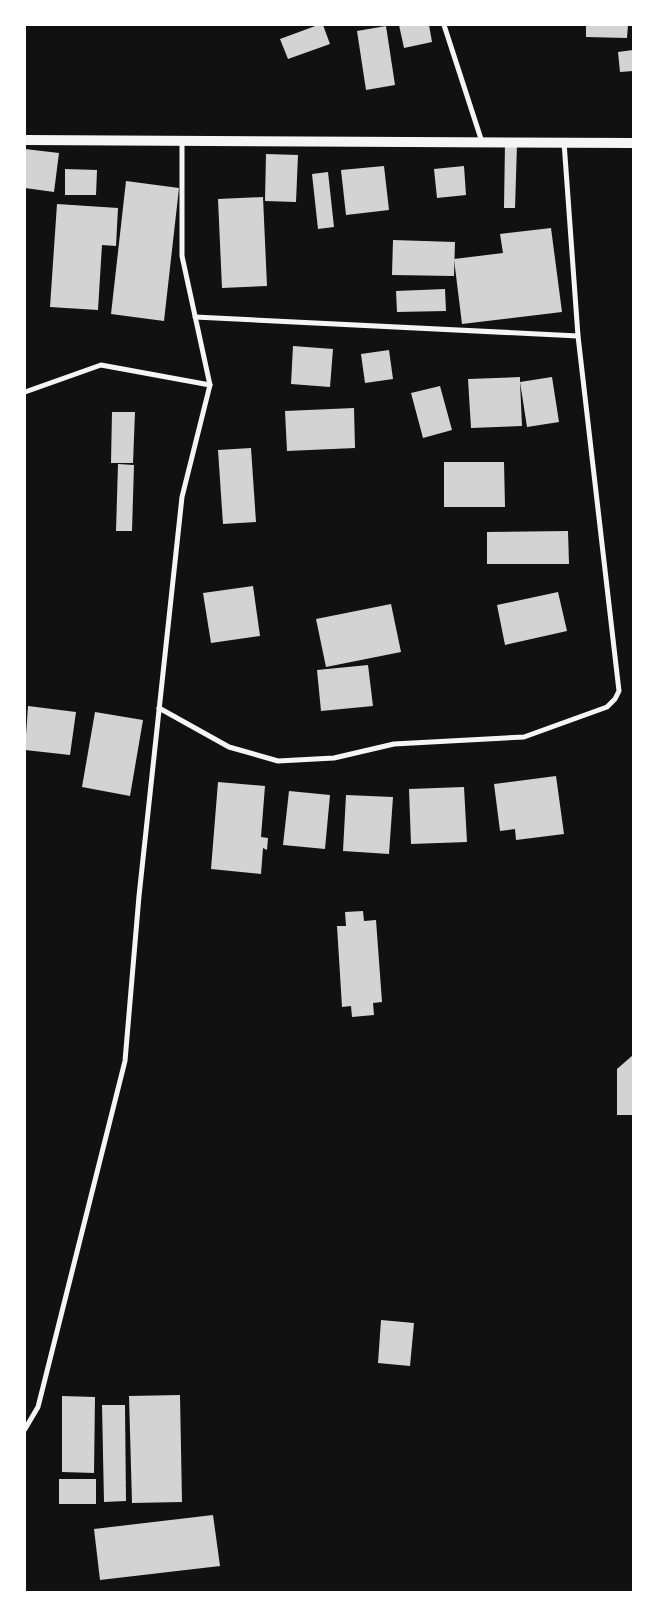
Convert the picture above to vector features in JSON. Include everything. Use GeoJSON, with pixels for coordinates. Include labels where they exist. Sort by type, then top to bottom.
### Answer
{"type":"FeatureCollection","features":[{"type":"Feature","properties":{"kind":"main road"},"geometry":{"type":"LineString","coordinates":[[25,140],[633,143]]}},
{"type":"Feature","properties":{"kind":"street"},"geometry":{"type":"LineString","coordinates":[[444,25],[482,143]]}},
{"type":"Feature","properties":{"kind":"street"},"geometry":{"type":"LineString","coordinates":[[25,1429],[38,1407],[125,1061],[139,896],[182,497],[210,385],[182,256],[182,141]]}},
{"type":"Feature","properties":{"kind":"street"},"geometry":{"type":"LineString","coordinates":[[159,708],[230,747],[278,761],[334,758],[394,744],[524,737],[607,707],[615,700],[618,691],[578,336],[564,142]]}},
{"type":"Feature","properties":{"kind":"street"},"geometry":{"type":"LineString","coordinates":[[195,317],[578,336]]}},
{"type":"Feature","properties":{"kind":"street"},"geometry":{"type":"LineString","coordinates":[[25,392],[101,365],[210,385]]}},
{"type":"Feature","properties":{"kind":"building"},"geometry":{"type":"Polygon","coordinates":[[[318,25],[323,25],[330,44],[288,59],[280,39],[318,25]]]}},
{"type":"Feature","properties":{"kind":"building"},"geometry":{"type":"Polygon","coordinates":[[[399,25],[429,25],[432,42],[404,48],[399,25]]]}},
{"type":"Feature","properties":{"kind":"building"},"geometry":{"type":"Polygon","coordinates":[[[586,25],[628,25],[627,38],[586,37],[586,25]]]}},
{"type":"Feature","properties":{"kind":"building"},"geometry":{"type":"Polygon","coordinates":[[[386,26],[395,85],[366,90],[357,31],[386,26]]]}},
{"type":"Feature","properties":{"kind":"building"},"geometry":{"type":"Polygon","coordinates":[[[633,50],[633,71],[620,72],[618,52],[633,50]]]}},
{"type":"Feature","properties":{"kind":"building"},"geometry":{"type":"Polygon","coordinates":[[[505,143],[517,144],[515,208],[504,208],[505,143]]]}},
{"type":"Feature","properties":{"kind":"building"},"geometry":{"type":"Polygon","coordinates":[[[25,149],[59,153],[54,192],[25,188],[25,149]]]}},
{"type":"Feature","properties":{"kind":"building"},"geometry":{"type":"Polygon","coordinates":[[[266,154],[298,155],[296,202],[265,201],[266,154]]]}},
{"type":"Feature","properties":{"kind":"building"},"geometry":{"type":"Polygon","coordinates":[[[384,166],[389,210],[346,215],[341,170],[384,166]]]}},
{"type":"Feature","properties":{"kind":"building"},"geometry":{"type":"Polygon","coordinates":[[[464,166],[466,195],[437,198],[434,169],[464,166]]]}},
{"type":"Feature","properties":{"kind":"building"},"geometry":{"type":"Polygon","coordinates":[[[65,169],[97,170],[96,195],[65,195],[65,169]]]}},
{"type":"Feature","properties":{"kind":"building"},"geometry":{"type":"Polygon","coordinates":[[[328,172],[334,227],[318,229],[312,174],[328,172]]]}},
{"type":"Feature","properties":{"kind":"building"},"geometry":{"type":"Polygon","coordinates":[[[126,181],[179,188],[164,321],[111,314],[126,181]]]}},
{"type":"Feature","properties":{"kind":"building"},"geometry":{"type":"Polygon","coordinates":[[[263,197],[267,286],[222,288],[218,199],[263,197]]]}},
{"type":"Feature","properties":{"kind":"building"},"geometry":{"type":"Polygon","coordinates":[[[57,204],[118,208],[116,246],[102,245],[98,310],[50,307],[57,204]]]}},
{"type":"Feature","properties":{"kind":"building"},"geometry":{"type":"Polygon","coordinates":[[[551,228],[562,312],[462,324],[454,259],[503,253],[500,234],[551,228]]]}},
{"type":"Feature","properties":{"kind":"building"},"geometry":{"type":"Polygon","coordinates":[[[393,240],[455,242],[454,276],[392,275],[393,240]]]}},
{"type":"Feature","properties":{"kind":"building"},"geometry":{"type":"Polygon","coordinates":[[[445,289],[446,311],[397,312],[396,291],[445,289]]]}},
{"type":"Feature","properties":{"kind":"building"},"geometry":{"type":"Polygon","coordinates":[[[293,346],[333,349],[330,387],[291,384],[293,346]]]}},
{"type":"Feature","properties":{"kind":"building"},"geometry":{"type":"Polygon","coordinates":[[[389,350],[393,379],[365,383],[361,354],[389,350]]]}},
{"type":"Feature","properties":{"kind":"building"},"geometry":{"type":"Polygon","coordinates":[[[520,377],[522,426],[471,428],[468,379],[520,377]]]}},
{"type":"Feature","properties":{"kind":"building"},"geometry":{"type":"Polygon","coordinates":[[[552,377],[559,422],[527,427],[520,382],[552,377]]]}},
{"type":"Feature","properties":{"kind":"building"},"geometry":{"type":"Polygon","coordinates":[[[440,386],[452,430],[423,438],[411,393],[440,386]]]}},
{"type":"Feature","properties":{"kind":"building"},"geometry":{"type":"Polygon","coordinates":[[[354,408],[355,448],[287,451],[285,411],[354,408]]]}},
{"type":"Feature","properties":{"kind":"building"},"geometry":{"type":"Polygon","coordinates":[[[112,412],[135,412],[133,463],[111,463],[112,412]]]}},
{"type":"Feature","properties":{"kind":"building"},"geometry":{"type":"Polygon","coordinates":[[[251,448],[256,522],[223,524],[218,450],[251,448]]]}},
{"type":"Feature","properties":{"kind":"building"},"geometry":{"type":"Polygon","coordinates":[[[444,462],[504,462],[505,507],[444,507],[444,462]]]}},
{"type":"Feature","properties":{"kind":"building"},"geometry":{"type":"Polygon","coordinates":[[[118,464],[134,465],[132,531],[116,531],[118,464]]]}},
{"type":"Feature","properties":{"kind":"building"},"geometry":{"type":"Polygon","coordinates":[[[568,531],[569,564],[487,564],[487,532],[568,531]]]}},
{"type":"Feature","properties":{"kind":"building"},"geometry":{"type":"Polygon","coordinates":[[[253,586],[260,636],[211,643],[203,593],[253,586]]]}},
{"type":"Feature","properties":{"kind":"building"},"geometry":{"type":"Polygon","coordinates":[[[558,592],[567,631],[505,645],[497,605],[558,592]]]}},
{"type":"Feature","properties":{"kind":"building"},"geometry":{"type":"Polygon","coordinates":[[[391,604],[401,652],[326,667],[316,619],[391,604]]]}},
{"type":"Feature","properties":{"kind":"building"},"geometry":{"type":"Polygon","coordinates":[[[368,665],[373,706],[321,711],[317,670],[368,665]]]}},
{"type":"Feature","properties":{"kind":"building"},"geometry":{"type":"Polygon","coordinates":[[[28,706],[76,712],[70,755],[25,750],[28,706]]]}},
{"type":"Feature","properties":{"kind":"building"},"geometry":{"type":"Polygon","coordinates":[[[95,712],[143,720],[130,796],[82,787],[95,712]]]}},
{"type":"Feature","properties":{"kind":"building"},"geometry":{"type":"Polygon","coordinates":[[[556,776],[564,834],[516,840],[515,829],[500,831],[494,784],[556,776]]]}},
{"type":"Feature","properties":{"kind":"building"},"geometry":{"type":"Polygon","coordinates":[[[218,782],[265,786],[261,837],[268,838],[267,850],[263,848],[261,874],[211,869],[218,782]]]}},
{"type":"Feature","properties":{"kind":"building"},"geometry":{"type":"Polygon","coordinates":[[[464,787],[467,842],[411,844],[409,789],[464,787]]]}},
{"type":"Feature","properties":{"kind":"building"},"geometry":{"type":"Polygon","coordinates":[[[289,791],[330,795],[325,849],[283,845],[289,791]]]}},
{"type":"Feature","properties":{"kind":"building"},"geometry":{"type":"Polygon","coordinates":[[[346,795],[393,797],[389,854],[343,851],[346,795]]]}},
{"type":"Feature","properties":{"kind":"building"},"geometry":{"type":"Polygon","coordinates":[[[363,911],[364,921],[376,920],[382,1002],[373,1003],[374,1015],[352,1017],[351,1006],[342,1007],[337,926],[346,926],[345,912],[363,911]]]}},
{"type":"Feature","properties":{"kind":"building"},"geometry":{"type":"Polygon","coordinates":[[[633,1055],[633,1115],[617,1115],[617,1069],[633,1055]]]}},
{"type":"Feature","properties":{"kind":"building"},"geometry":{"type":"Polygon","coordinates":[[[381,1320],[414,1323],[410,1366],[378,1363],[381,1320]]]}},
{"type":"Feature","properties":{"kind":"building"},"geometry":{"type":"Polygon","coordinates":[[[180,1395],[182,1502],[132,1503],[129,1396],[180,1395]]]}},
{"type":"Feature","properties":{"kind":"building"},"geometry":{"type":"Polygon","coordinates":[[[62,1396],[95,1397],[94,1473],[62,1472],[62,1396]]]}},
{"type":"Feature","properties":{"kind":"building"},"geometry":{"type":"Polygon","coordinates":[[[102,1405],[125,1405],[126,1501],[104,1502],[102,1405]]]}},
{"type":"Feature","properties":{"kind":"building"},"geometry":{"type":"Polygon","coordinates":[[[59,1479],[96,1479],[96,1504],[59,1504],[59,1479]]]}},
{"type":"Feature","properties":{"kind":"building"},"geometry":{"type":"Polygon","coordinates":[[[213,1515],[220,1566],[100,1580],[94,1529],[213,1515]]]}}]}
